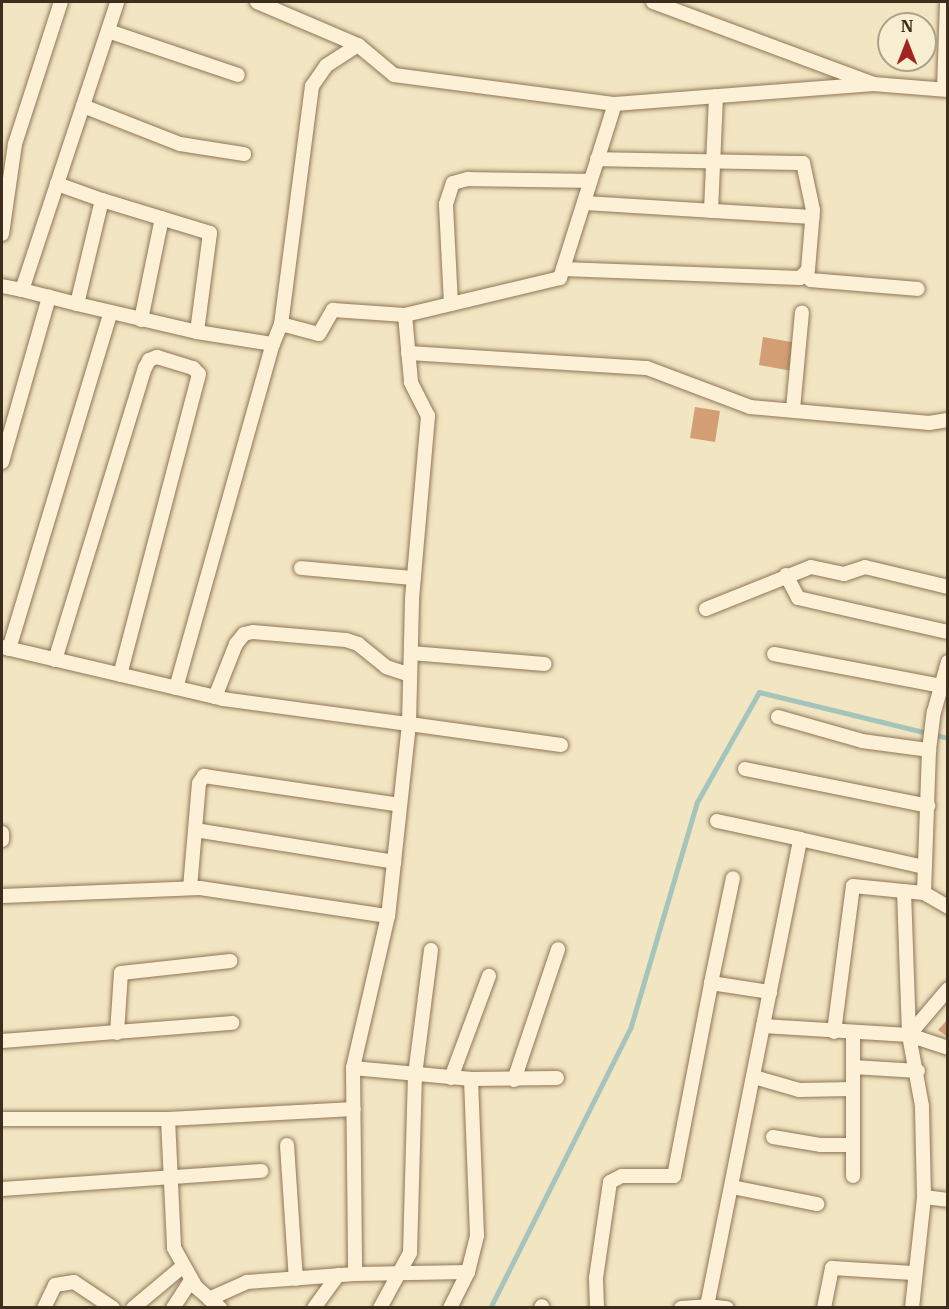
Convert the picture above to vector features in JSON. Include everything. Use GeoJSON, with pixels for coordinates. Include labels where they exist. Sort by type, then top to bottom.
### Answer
{"type":"FeatureCollection","features":[{"type":"Feature","properties":{"kind":"street"},"geometry":{"type":"LineString","coordinates":[[2,234],[15,144],[61,2]]}},
{"type":"Feature","properties":{"kind":"street"},"geometry":{"type":"LineString","coordinates":[[22,290],[117,2]]}},
{"type":"Feature","properties":{"kind":"street"},"geometry":{"type":"LineString","coordinates":[[257,2],[358,45],[394,75],[615,104],[873,84],[946,89],[946,2]]}},
{"type":"Feature","properties":{"kind":"street"},"geometry":{"type":"LineString","coordinates":[[653,2],[873,84]]}},
{"type":"Feature","properties":{"kind":"street"},"geometry":{"type":"LineString","coordinates":[[108,31],[238,75]]}},
{"type":"Feature","properties":{"kind":"street"},"geometry":{"type":"LineString","coordinates":[[176,688],[273,344],[281,324],[312,86],[326,66],[358,45]]}},
{"type":"Feature","properties":{"kind":"street"},"geometry":{"type":"LineString","coordinates":[[711,211],[716,96]]}},
{"type":"Feature","properties":{"kind":"street"},"geometry":{"type":"LineString","coordinates":[[281,324],[319,334],[333,310],[405,315],[560,278],[615,104]]}},
{"type":"Feature","properties":{"kind":"street"},"geometry":{"type":"LineString","coordinates":[[83,106],[180,144],[244,154]]}},
{"type":"Feature","properties":{"kind":"street"},"geometry":{"type":"LineString","coordinates":[[597,159],[803,163],[813,217],[806,275]]}},
{"type":"Feature","properties":{"kind":"street"},"geometry":{"type":"LineString","coordinates":[[450,304],[446,204],[453,183],[468,179],[590,181]]}},
{"type":"Feature","properties":{"kind":"street"},"geometry":{"type":"LineString","coordinates":[[57,184],[210,233],[197,332]]}},
{"type":"Feature","properties":{"kind":"street"},"geometry":{"type":"LineString","coordinates":[[77,304],[102,200]]}},
{"type":"Feature","properties":{"kind":"street"},"geometry":{"type":"LineString","coordinates":[[584,203],[813,217]]}},
{"type":"Feature","properties":{"kind":"street"},"geometry":{"type":"LineString","coordinates":[[141,320],[162,218]]}},
{"type":"Feature","properties":{"kind":"street"},"geometry":{"type":"LineString","coordinates":[[563,268],[806,275],[812,280],[918,289]]}},
{"type":"Feature","properties":{"kind":"street"},"geometry":{"type":"LineString","coordinates":[[2,286],[110,314],[197,332],[273,344]]}},
{"type":"Feature","properties":{"kind":"street"},"geometry":{"type":"LineString","coordinates":[[2,462],[49,297]]}},
{"type":"Feature","properties":{"kind":"street"},"geometry":{"type":"LineString","coordinates":[[794,410],[802,312]]}},
{"type":"Feature","properties":{"kind":"street"},"geometry":{"type":"LineString","coordinates":[[110,314],[5,648],[215,697],[561,745]]}},
{"type":"Feature","properties":{"kind":"street"},"geometry":{"type":"LineString","coordinates":[[355,1274],[354,1068],[388,916],[409,724],[414,578],[428,416],[411,382],[405,315]]}},
{"type":"Feature","properties":{"kind":"street"},"geometry":{"type":"LineString","coordinates":[[408,353],[647,368],[741,405],[929,423],[948,420]]}},
{"type":"Feature","properties":{"kind":"street"},"geometry":{"type":"LineString","coordinates":[[55,660],[145,368],[149,360],[157,357],[193,368],[199,374],[120,675]]}},
{"type":"Feature","properties":{"kind":"street"},"geometry":{"type":"LineString","coordinates":[[706,609],[786,575],[811,567],[844,574],[866,567],[948,587]]}},
{"type":"Feature","properties":{"kind":"street"},"geometry":{"type":"LineString","coordinates":[[301,568],[414,578]]}},
{"type":"Feature","properties":{"kind":"street"},"geometry":{"type":"LineString","coordinates":[[786,575],[798,597],[948,632]]}},
{"type":"Feature","properties":{"kind":"street"},"geometry":{"type":"LineString","coordinates":[[215,697],[236,644],[244,634],[253,632],[358,644],[374,660],[410,675]]}},
{"type":"Feature","properties":{"kind":"street"},"geometry":{"type":"LineString","coordinates":[[411,653],[545,664]]}},
{"type":"Feature","properties":{"kind":"street"},"geometry":{"type":"LineString","coordinates":[[774,654],[945,674],[934,712],[930,745],[924,893]]}},
{"type":"Feature","properties":{"kind":"street"},"geometry":{"type":"LineString","coordinates":[[778,717],[855,740],[930,745]]}},
{"type":"Feature","properties":{"kind":"street"},"geometry":{"type":"LineString","coordinates":[[745,769],[928,806]]}},
{"type":"Feature","properties":{"kind":"street"},"geometry":{"type":"LineString","coordinates":[[190,888],[199,783],[204,776],[400,805]]}},
{"type":"Feature","properties":{"kind":"street"},"geometry":{"type":"LineString","coordinates":[[717,821],[924,867]]}},
{"type":"Feature","properties":{"kind":"street"},"geometry":{"type":"LineString","coordinates":[[195,830],[394,862]]}},
{"type":"Feature","properties":{"kind":"street"},"geometry":{"type":"LineString","coordinates":[[2,833],[2,840]]}},
{"type":"Feature","properties":{"kind":"street"},"geometry":{"type":"LineString","coordinates":[[707,1306],[800,839]]}},
{"type":"Feature","properties":{"kind":"street"},"geometry":{"type":"LineString","coordinates":[[597,1308],[596,1278],[610,1182],[622,1176],[674,1176],[733,878]]}},
{"type":"Feature","properties":{"kind":"street"},"geometry":{"type":"LineString","coordinates":[[834,1032],[850,891],[858,885],[924,893],[948,907]]}},
{"type":"Feature","properties":{"kind":"street"},"geometry":{"type":"LineString","coordinates":[[2,896],[190,888],[388,916]]}},
{"type":"Feature","properties":{"kind":"street"},"geometry":{"type":"LineString","coordinates":[[904,891],[909,1035],[918,1071],[924,1197],[913,1273],[912,1308]]}},
{"type":"Feature","properties":{"kind":"street"},"geometry":{"type":"LineString","coordinates":[[514,1080],[558,949]]}},
{"type":"Feature","properties":{"kind":"street"},"geometry":{"type":"LineString","coordinates":[[380,1308],[402,1273],[411,1238],[415,1075],[431,950]]}},
{"type":"Feature","properties":{"kind":"street"},"geometry":{"type":"LineString","coordinates":[[117,1033],[121,973],[230,961]]}},
{"type":"Feature","properties":{"kind":"street"},"geometry":{"type":"LineString","coordinates":[[450,1078],[489,976]]}},
{"type":"Feature","properties":{"kind":"street"},"geometry":{"type":"LineString","coordinates":[[711,983],[770,992]]}},
{"type":"Feature","properties":{"kind":"street"},"geometry":{"type":"LineString","coordinates":[[909,1035],[948,989]]}},
{"type":"Feature","properties":{"kind":"street"},"geometry":{"type":"LineString","coordinates":[[2,1041],[232,1023]]}},
{"type":"Feature","properties":{"kind":"street"},"geometry":{"type":"LineString","coordinates":[[764,1026],[909,1035],[948,1048]]}},
{"type":"Feature","properties":{"kind":"street"},"geometry":{"type":"LineString","coordinates":[[853,1032],[854,1176]]}},
{"type":"Feature","properties":{"kind":"street"},"geometry":{"type":"LineString","coordinates":[[853,1067],[918,1071]]}},
{"type":"Feature","properties":{"kind":"street"},"geometry":{"type":"LineString","coordinates":[[354,1068],[450,1078],[514,1080],[557,1078]]}},
{"type":"Feature","properties":{"kind":"street"},"geometry":{"type":"LineString","coordinates":[[754,1077],[799,1090],[853,1089]]}},
{"type":"Feature","properties":{"kind":"street"},"geometry":{"type":"LineString","coordinates":[[450,1308],[468,1272],[477,1235],[471,1079]]}},
{"type":"Feature","properties":{"kind":"street"},"geometry":{"type":"LineString","coordinates":[[2,1119],[168,1119],[354,1109]]}},
{"type":"Feature","properties":{"kind":"street"},"geometry":{"type":"LineString","coordinates":[[168,1119],[174,1248],[182,1267],[191,1280],[215,1303],[235,1284],[355,1274],[468,1272]]}},
{"type":"Feature","properties":{"kind":"street"},"geometry":{"type":"LineString","coordinates":[[773,1137],[821,1145],[853,1145]]}},
{"type":"Feature","properties":{"kind":"street"},"geometry":{"type":"LineString","coordinates":[[287,1145],[296,1279]]}},
{"type":"Feature","properties":{"kind":"street"},"geometry":{"type":"LineString","coordinates":[[2,1189],[261,1171]]}},
{"type":"Feature","properties":{"kind":"street"},"geometry":{"type":"LineString","coordinates":[[732,1187],[818,1204]]}},
{"type":"Feature","properties":{"kind":"street"},"geometry":{"type":"LineString","coordinates":[[924,1197],[948,1200]]}},
{"type":"Feature","properties":{"kind":"street"},"geometry":{"type":"LineString","coordinates":[[133,1308],[182,1267]]}},
{"type":"Feature","properties":{"kind":"street"},"geometry":{"type":"LineString","coordinates":[[824,1308],[832,1268],[913,1273]]}},
{"type":"Feature","properties":{"kind":"street"},"geometry":{"type":"LineString","coordinates":[[314,1308],[338,1275]]}},
{"type":"Feature","properties":{"kind":"street"},"geometry":{"type":"LineString","coordinates":[[173,1308],[191,1280]]}},
{"type":"Feature","properties":{"kind":"street"},"geometry":{"type":"LineString","coordinates":[[44,1308],[55,1285],[74,1282],[113,1308]]}},
{"type":"Feature","properties":{"kind":"street"},"geometry":{"type":"LineString","coordinates":[[681,1308],[707,1306],[727,1308]]}},
{"type":"Feature","properties":{"kind":"building"},"geometry":{"type":"Polygon","coordinates":[[[763,337],[797,343],[792,371],[759,365],[763,337]]]}},
{"type":"Feature","properties":{"kind":"building"},"geometry":{"type":"Polygon","coordinates":[[[695,407],[720,411],[715,442],[690,438],[695,407]]]}},
{"type":"Feature","properties":{"kind":"building"},"geometry":{"type":"Polygon","coordinates":[[[948,1019],[948,1037],[938,1030],[948,1019]]]}},
{"type":"Feature","properties":{"kind":"waterway"},"geometry":{"type":"LineString","coordinates":[[490,1308],[631,1026],[697,802],[759,692],[948,738]]}}]}
